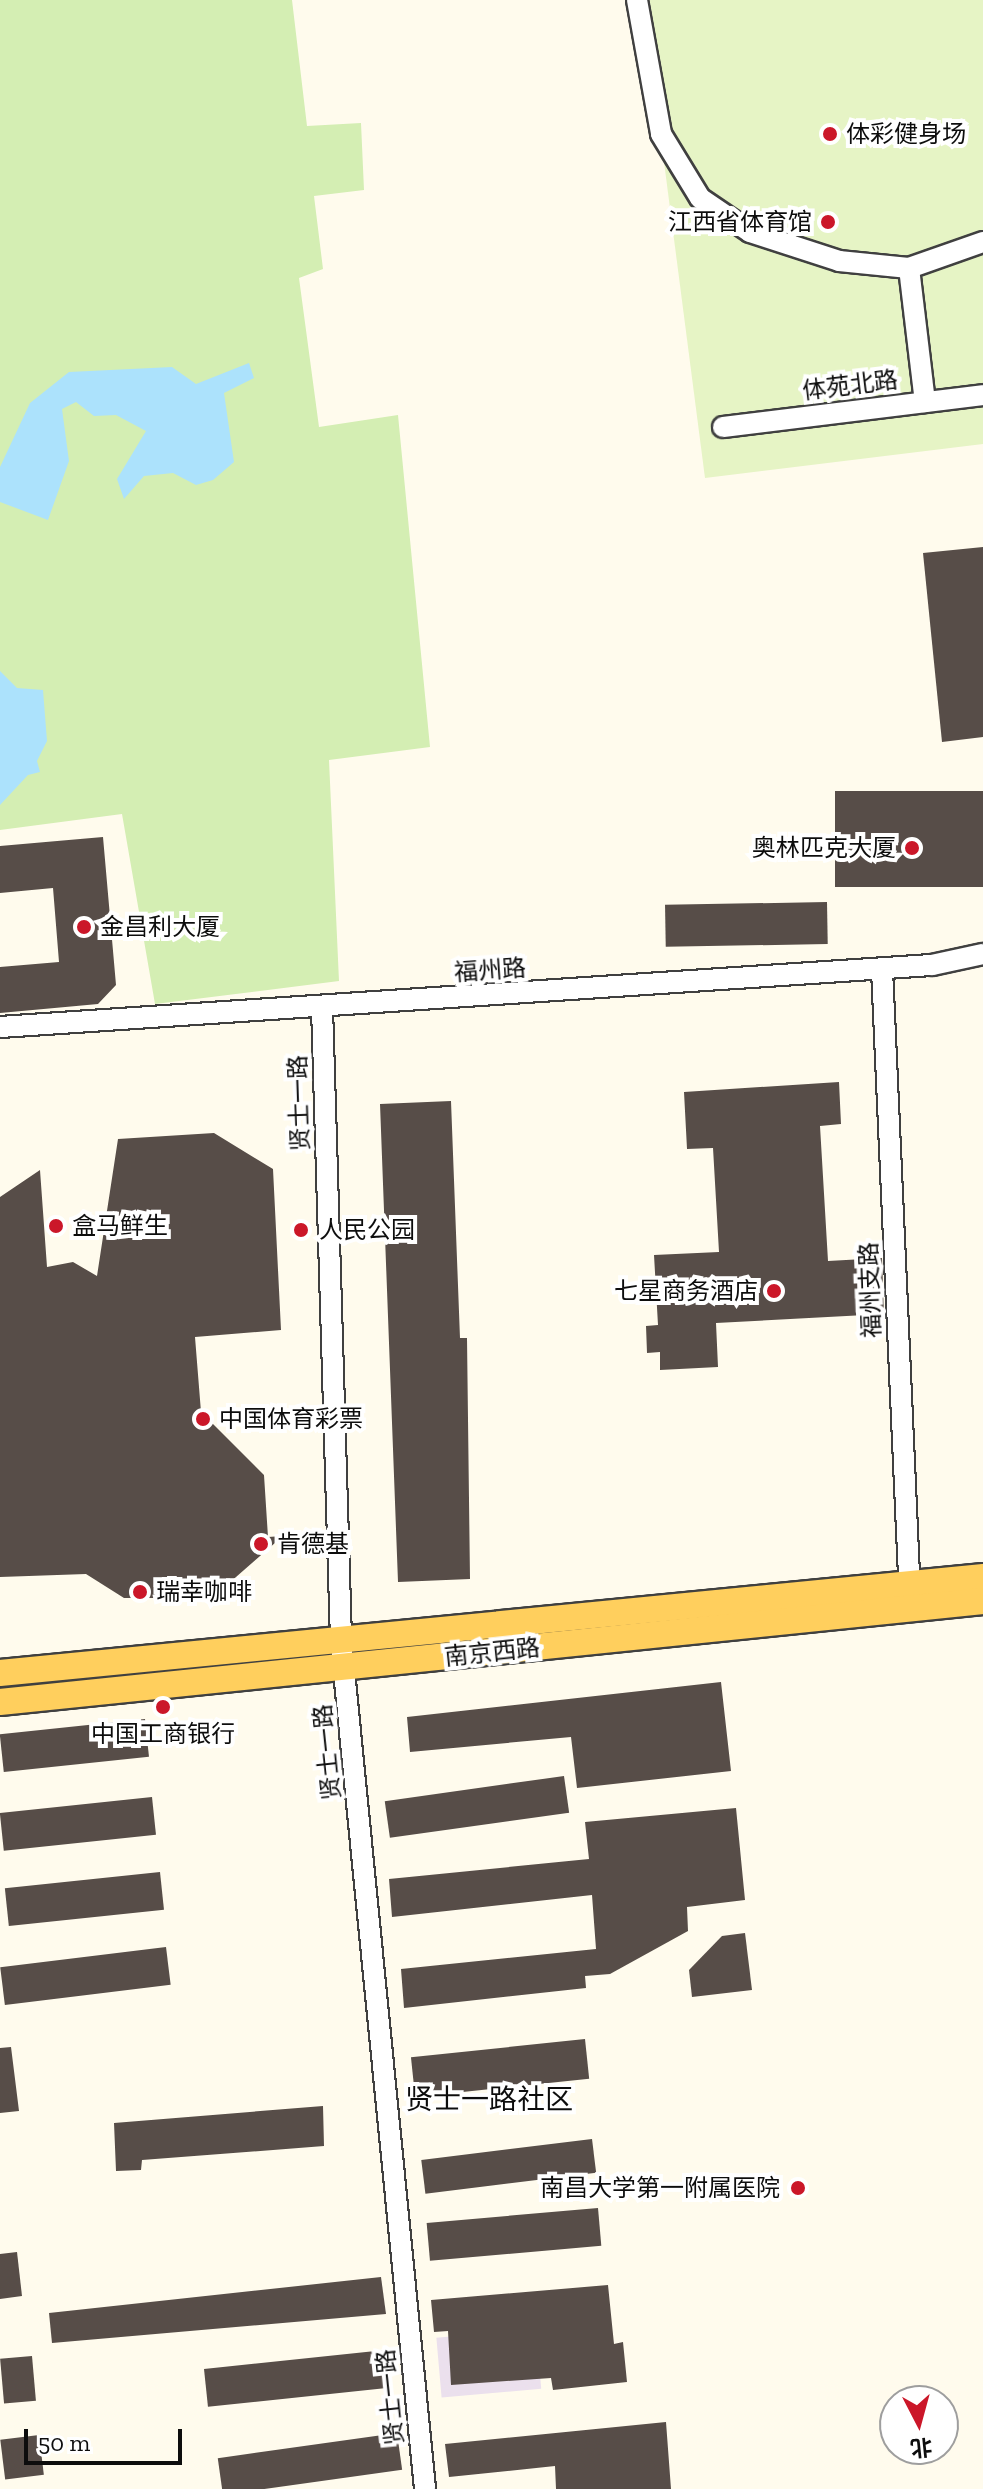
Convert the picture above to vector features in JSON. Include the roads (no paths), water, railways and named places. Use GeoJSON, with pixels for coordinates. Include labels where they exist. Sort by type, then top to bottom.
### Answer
{"type":"FeatureCollection","features":[{"type":"Feature","properties":{"kind":"main road","name":"南京西路"},"geometry":{"type":"LineString","coordinates":[[0,1702],[345,1667],[910,1598],[983,1577]]}},
{"type":"Feature","properties":{"kind":"main road","name":"南京西路"},"geometry":{"type":"LineString","coordinates":[[0,1673],[341,1641],[910,1598],[983,1601]]}},
{"type":"Feature","properties":{"kind":"street"},"geometry":{"type":"LineString","coordinates":[[637,0],[644,59],[661,134],[700,198],[750,232],[839,261],[909,268],[983,242]]}},
{"type":"Feature","properties":{"kind":"street"},"geometry":{"type":"LineString","coordinates":[[909,268],[925,402]]}},
{"type":"Feature","properties":{"kind":"street","name":"体苑北路"},"geometry":{"type":"LineString","coordinates":[[723,427],[983,395]]}},
{"type":"Feature","properties":{"kind":"street","name":"福州路"},"geometry":{"type":"LineString","coordinates":[[0,1027],[882,969],[983,954]]}},
{"type":"Feature","properties":{"kind":"street","name":"福州支路"},"geometry":{"type":"LineString","coordinates":[[882,969],[910,1598]]}},
{"type":"Feature","properties":{"kind":"street","name":"贤士一路"},"geometry":{"type":"LineString","coordinates":[[322,1007],[341,1641],[425,2489]]}},
{"type":"Feature","properties":{"kind":"water"},"geometry":{"type":"Polygon","coordinates":[[[249,363],[254,378],[224,393],[234,462],[213,480],[196,485],[173,473],[144,476],[124,499],[117,479],[146,431],[116,415],[94,416],[76,402],[62,409],[69,461],[48,520],[0,502],[0,467],[30,403],[69,372],[172,367],[196,384],[249,363]]]}},
{"type":"Feature","properties":{"kind":"water"},"geometry":{"type":"Polygon","coordinates":[[[0,671],[17,688],[43,690],[47,741],[37,761],[40,772],[28,775],[0,805],[0,671]]]}},
{"type":"Feature","properties":{"kind":"place","name":"体彩健身场"},"geometry":{"type":"Point","coordinates":[830,134]}},
{"type":"Feature","properties":{"kind":"place","name":"江西省体育馆"},"geometry":{"type":"Point","coordinates":[828,222]}},
{"type":"Feature","properties":{"kind":"place","name":"奥林匹克大厦"},"geometry":{"type":"Point","coordinates":[912,848]}},
{"type":"Feature","properties":{"kind":"place","name":"金昌利大厦"},"geometry":{"type":"Point","coordinates":[84,927]}},
{"type":"Feature","properties":{"kind":"place","name":"盒马鲜生"},"geometry":{"type":"Point","coordinates":[56,1226]}},
{"type":"Feature","properties":{"kind":"place","name":"人民公园"},"geometry":{"type":"Point","coordinates":[301,1230]}},
{"type":"Feature","properties":{"kind":"place","name":"七星商务酒店"},"geometry":{"type":"Point","coordinates":[774,1291]}},
{"type":"Feature","properties":{"kind":"place","name":"中国体育彩票"},"geometry":{"type":"Point","coordinates":[203,1419]}},
{"type":"Feature","properties":{"kind":"place","name":"肯德基"},"geometry":{"type":"Point","coordinates":[261,1544]}},
{"type":"Feature","properties":{"kind":"place","name":"瑞幸咖啡"},"geometry":{"type":"Point","coordinates":[140,1592]}},
{"type":"Feature","properties":{"kind":"place","name":"中国工商银行"},"geometry":{"type":"Point","coordinates":[163,1707]}},
{"type":"Feature","properties":{"kind":"place","name":"南昌大学第一附属医院"},"geometry":{"type":"Point","coordinates":[798,2188]}},
{"type":"Feature","properties":{"kind":"district","name":"贤士一路社区"},"geometry":{"type":"Point","coordinates":[489,2100]}}]}
